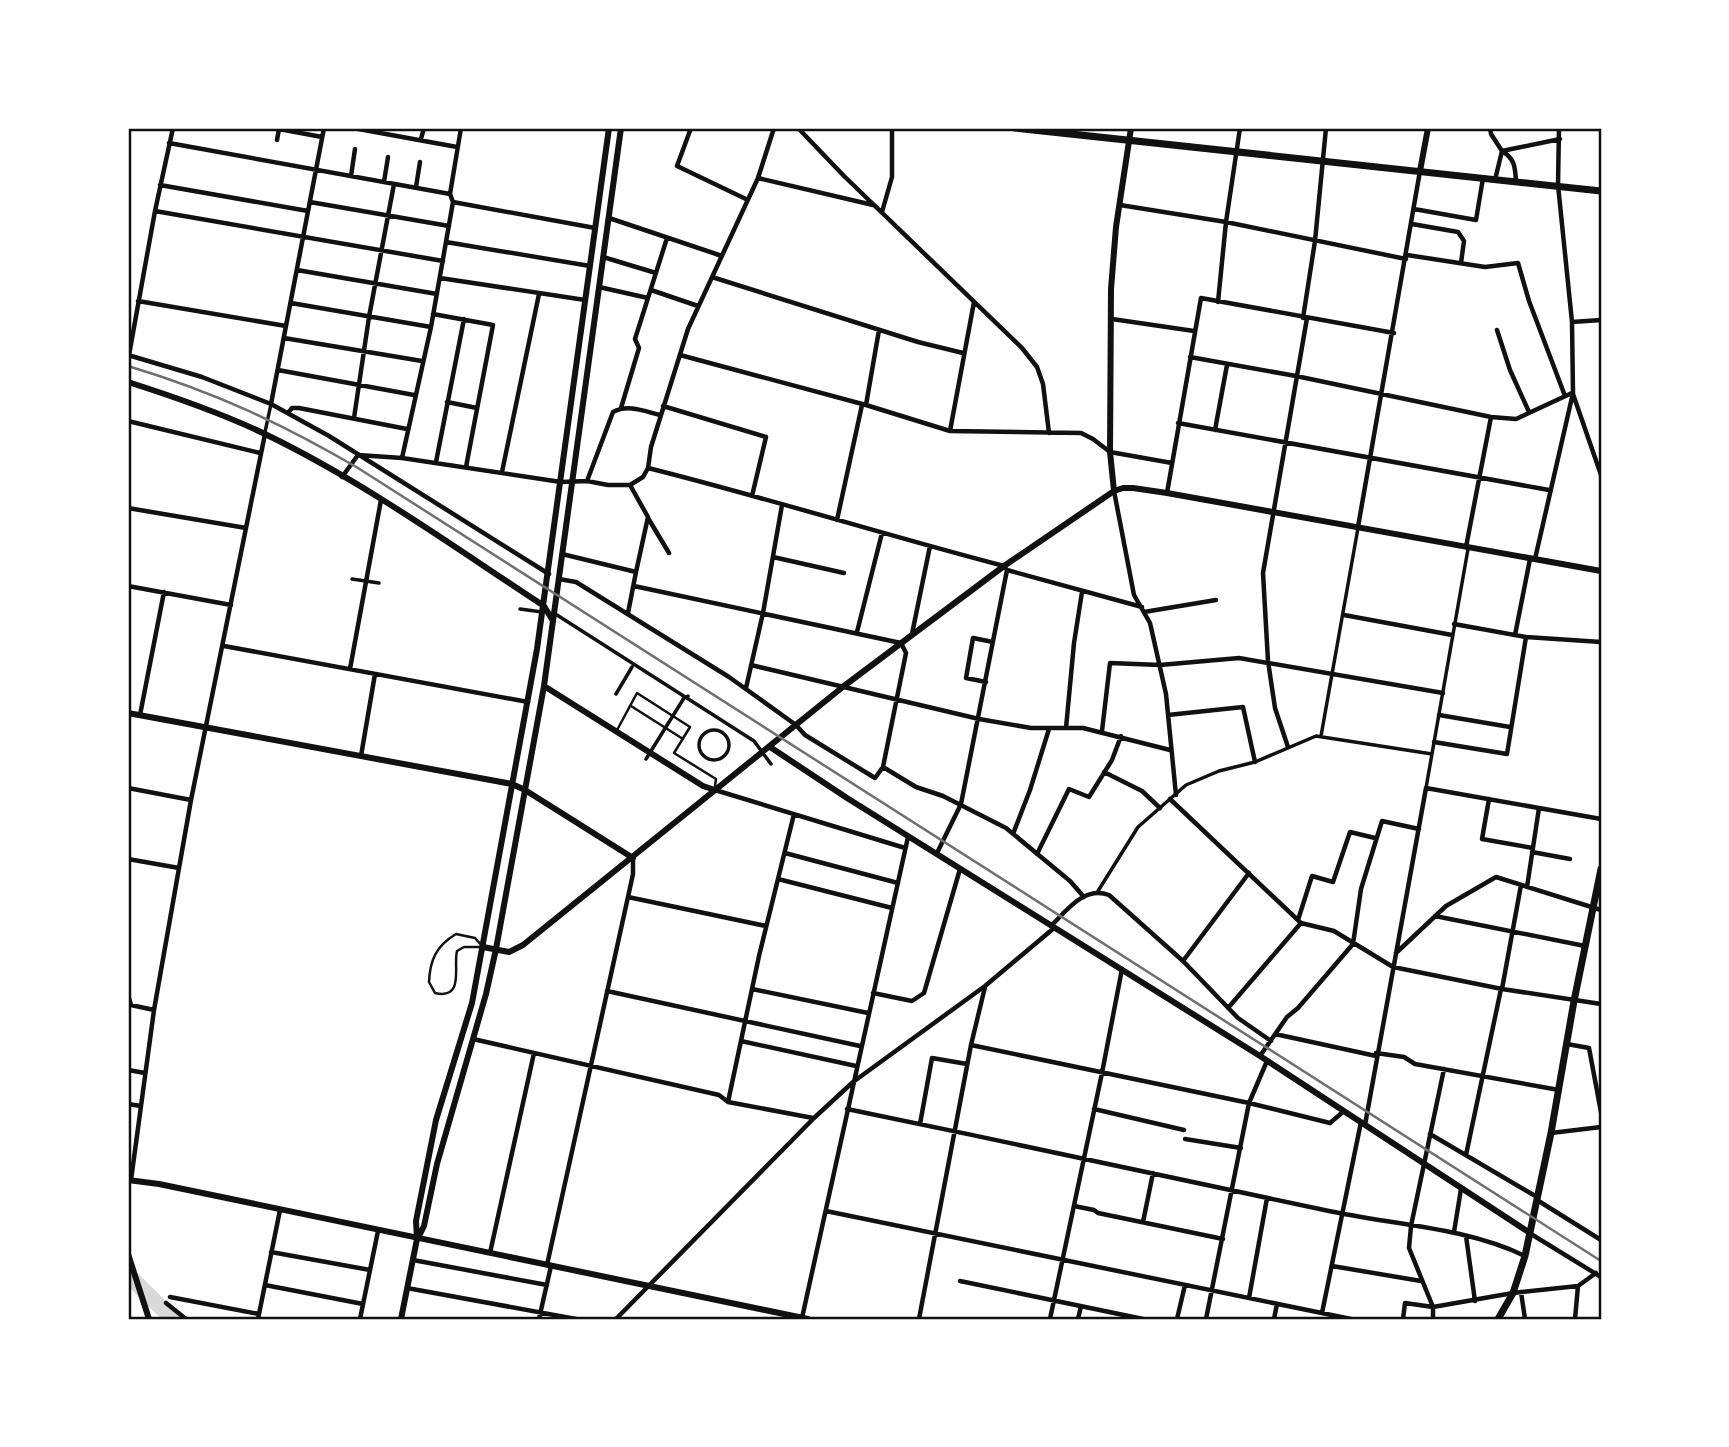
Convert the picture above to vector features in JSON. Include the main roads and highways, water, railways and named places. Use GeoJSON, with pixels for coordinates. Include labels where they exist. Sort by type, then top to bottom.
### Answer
{"type":"FeatureCollection","features":[{"type":"Feature","properties":{"kind":"main road"},"geometry":{"type":"LineString","coordinates":[[1015,128],[1601,191]]}},
{"type":"Feature","properties":{"kind":"main road"},"geometry":{"type":"LineString","coordinates":[[1497,1319],[1517,1292],[1551,1133],[1585,946],[1597,909],[1601,869]]}},
{"type":"Feature","properties":{"kind":"waterway"},"geometry":{"type":"LineString","coordinates":[[128,1275],[173,1319]]}},
{"type":"Feature","properties":{"kind":"railway"},"geometry":{"type":"LineString","coordinates":[[128,366],[246,410],[358,468],[1601,1261]]}}]}
